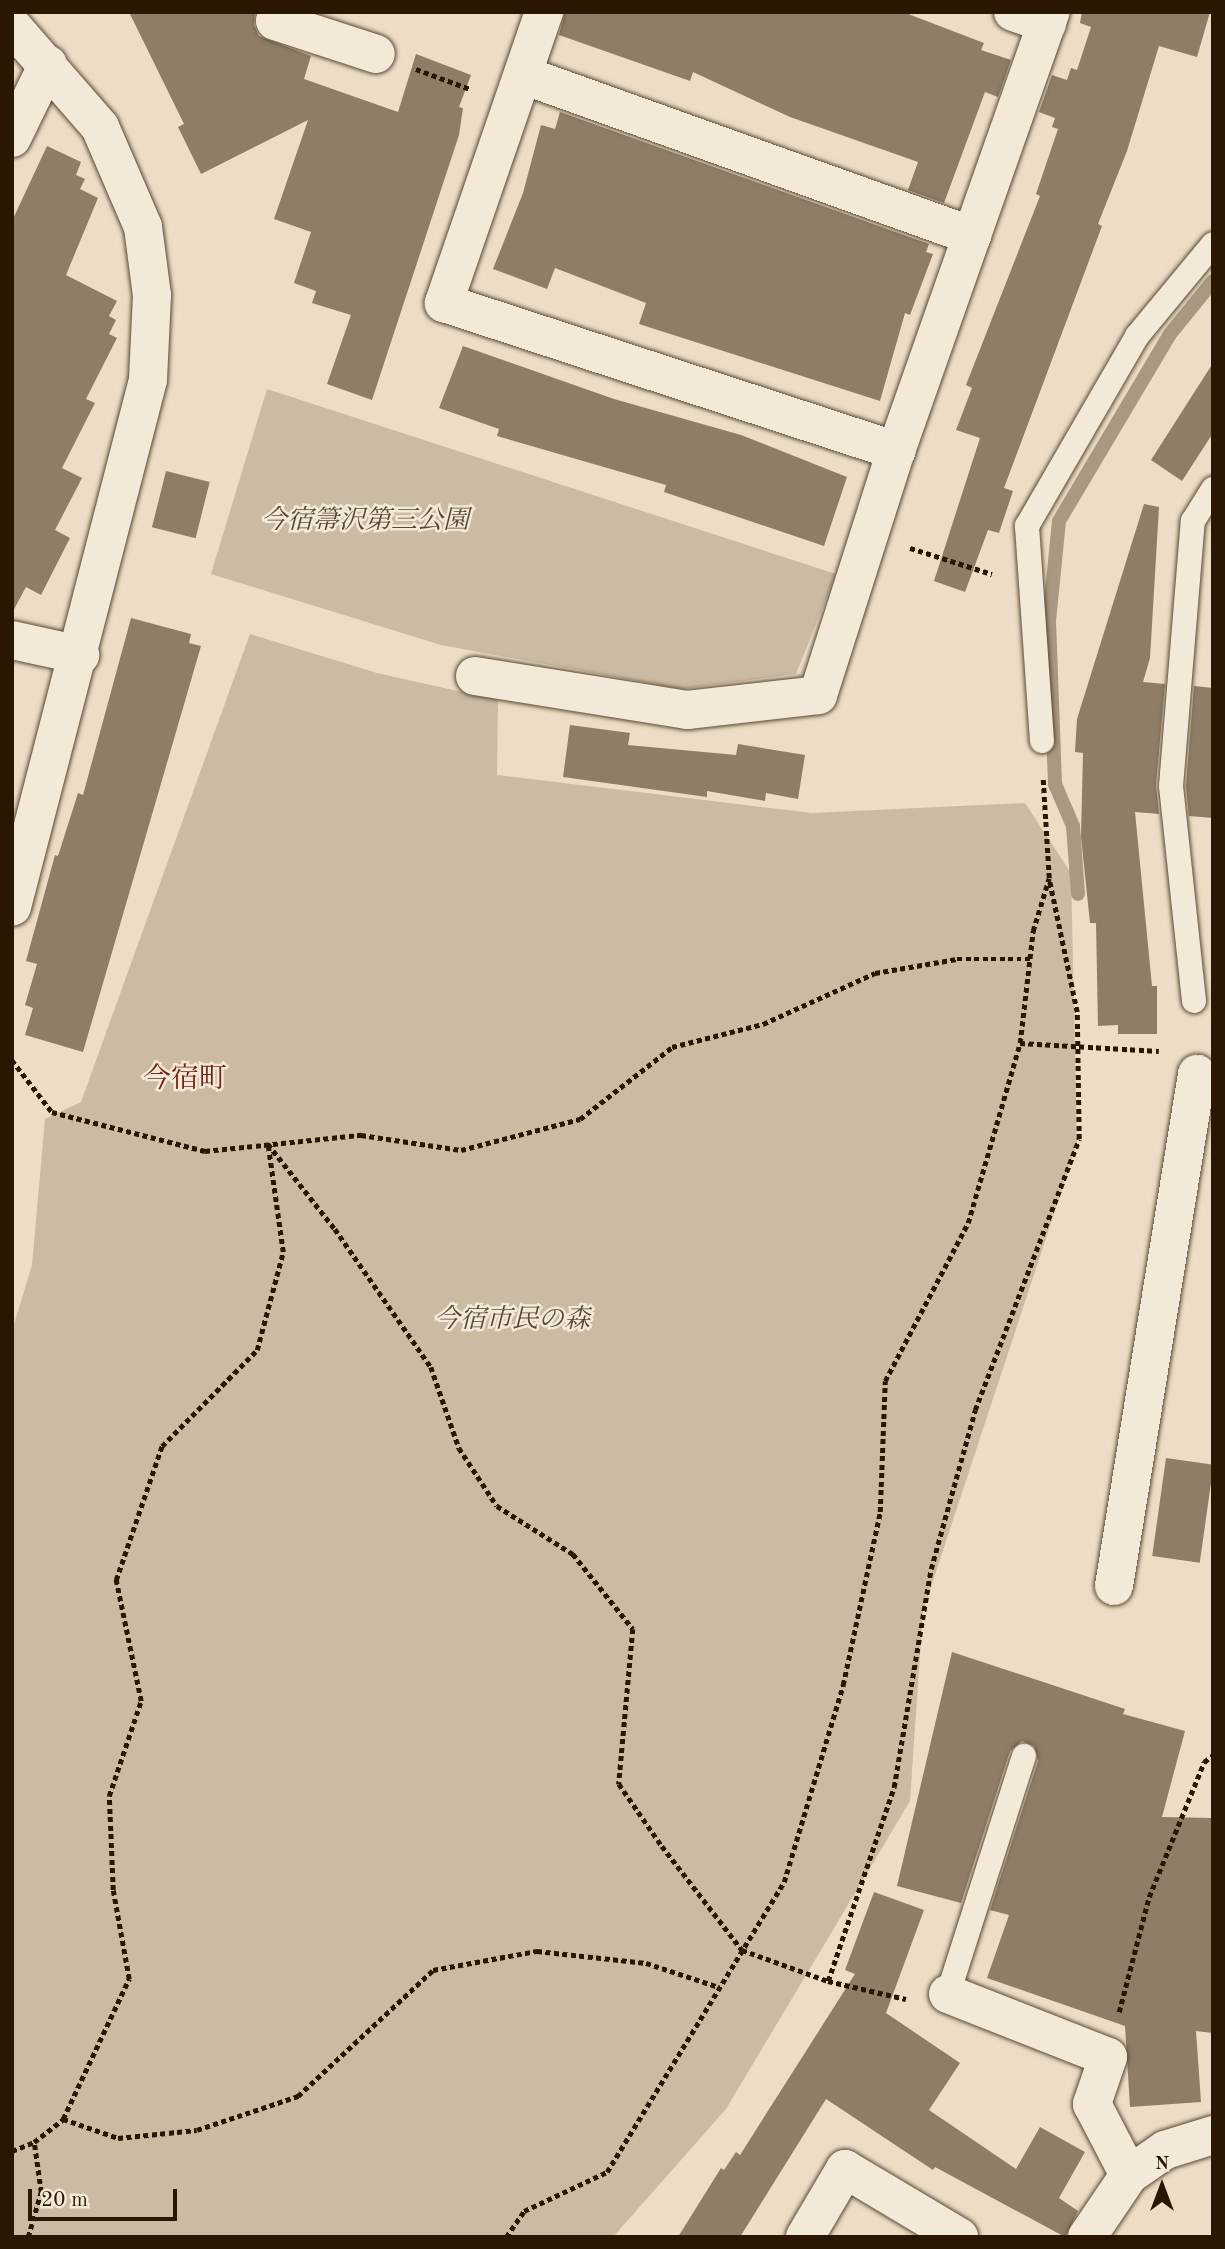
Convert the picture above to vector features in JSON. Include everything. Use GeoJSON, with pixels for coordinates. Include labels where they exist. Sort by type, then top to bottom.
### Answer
{"type":"FeatureCollection","features":[{"type":"Feature","properties":{"kind":"street"},"geometry":{"type":"LineString","coordinates":[[278,12],[275,21],[376,54]]}},
{"type":"Feature","properties":{"kind":"street"},"geometry":{"type":"LineString","coordinates":[[544,12],[444,303],[897,451]]}},
{"type":"Feature","properties":{"kind":"street"},"geometry":{"type":"LineString","coordinates":[[475,676],[687,710],[818,695],[873,536],[897,451],[972,236],[1037,16]]}},
{"type":"Feature","properties":{"kind":"street"},"geometry":{"type":"LineString","coordinates":[[12,26],[48,64],[100,127],[144,227],[152,295],[148,380],[80,655],[12,907]]}},
{"type":"Feature","properties":{"kind":"street"},"geometry":{"type":"LineString","coordinates":[[12,138],[48,64]]}},
{"type":"Feature","properties":{"kind":"street"},"geometry":{"type":"LineString","coordinates":[[518,90],[972,236]]}},
{"type":"Feature","properties":{"kind":"street"},"geometry":{"type":"LineString","coordinates":[[12,640],[80,655]]}},
{"type":"Feature","properties":{"kind":"street"},"geometry":{"type":"LineString","coordinates":[[1114,1586],[1202,1116],[1197,1074]]}},
{"type":"Feature","properties":{"kind":"street"},"geometry":{"type":"LineString","coordinates":[[948,1994],[1108,2057],[1092,2104],[1129,2175]]}},
{"type":"Feature","properties":{"kind":"street"},"geometry":{"type":"LineString","coordinates":[[1087,2237],[1129,2175],[1165,2150],[1213,2135]]}},
{"type":"Feature","properties":{"kind":"street"},"geometry":{"type":"LineString","coordinates":[[805,2237],[845,2169],[959,2237]]}},
{"type":"Feature","properties":{"kind":"lane"},"geometry":{"type":"LineString","coordinates":[[1042,741],[1027,526],[1137,336],[1213,244]]}},
{"type":"Feature","properties":{"kind":"lane"},"geometry":{"type":"LineString","coordinates":[[1194,1000],[1171,786],[1192,521],[1213,489]]}},
{"type":"Feature","properties":{"kind":"lane"},"geometry":{"type":"LineString","coordinates":[[948,1994],[1024,1756]]}},
{"type":"Feature","properties":{"kind":"path"},"geometry":{"type":"LineString","coordinates":[[376,54],[518,90]]}},
{"type":"Feature","properties":{"kind":"path"},"geometry":{"type":"LineString","coordinates":[[873,536],[1030,586]]}},
{"type":"Feature","properties":{"kind":"path"},"geometry":{"type":"LineString","coordinates":[[828,1981],[894,1787],[931,1569],[975,1410],[1079,1139],[1081,1047],[1049,878],[1042,741]]}},
{"type":"Feature","properties":{"kind":"path"},"geometry":{"type":"LineString","coordinates":[[506,2237],[524,2211],[607,2172],[784,1882],[843,1685],[880,1512],[885,1381],[968,1223],[1020,1043],[1030,959],[1049,878]]}},
{"type":"Feature","properties":{"kind":"path"},"geometry":{"type":"LineString","coordinates":[[12,1060],[52,1112],[205,1151],[361,1135],[461,1150],[580,1119],[672,1047],[763,1024],[875,973],[957,959],[1030,959]]}},
{"type":"Feature","properties":{"kind":"path"},"geometry":{"type":"LineString","coordinates":[[1020,1043],[1163,1051]]}},
{"type":"Feature","properties":{"kind":"path"},"geometry":{"type":"LineString","coordinates":[[268,1144],[335,1229],[432,1367],[459,1448],[497,1506],[573,1554],[633,1629],[619,1784],[742,1950],[828,1981],[901,2000],[948,1994]]}},
{"type":"Feature","properties":{"kind":"path"},"geometry":{"type":"LineString","coordinates":[[12,2151],[34,2142],[63,2119],[129,1979],[113,1890],[109,1796],[141,1700],[116,1580],[162,1446],[257,1350],[284,1252],[268,1144]]}},
{"type":"Feature","properties":{"kind":"path"},"geometry":{"type":"LineString","coordinates":[[1108,2057],[1149,1897],[1204,1762],[1213,1755]]}},
{"type":"Feature","properties":{"kind":"path"},"geometry":{"type":"LineString","coordinates":[[63,2119],[118,2138],[197,2130],[298,2096],[433,1969],[537,1951],[646,1963],[719,1987]]}},
{"type":"Feature","properties":{"kind":"path"},"geometry":{"type":"LineString","coordinates":[[28,2237],[41,2192],[34,2142]]}},
{"type":"Feature","properties":{"kind":"green space","name":"今宿箒沢第三公園"},"geometry":{"type":"Polygon","coordinates":[[[267,389],[836,574],[796,674],[681,689],[441,645],[211,574],[267,389]]]}},
{"type":"Feature","properties":{"kind":"green space","name":"今宿市民の森"},"geometry":{"type":"Polygon","coordinates":[[[250,634],[377,673],[498,700],[497,775],[812,813],[1025,803],[1071,873],[1077,1144],[923,1611],[910,1801],[726,2109],[613,2237],[12,2237],[12,1331],[32,1265],[45,1119],[81,1102],[250,634]]]}},
{"type":"Feature","properties":{"kind":"building"},"geometry":{"type":"Polygon","coordinates":[[[129,12],[255,12],[254,25],[259,36],[311,56],[304,79],[398,112],[416,54],[471,75],[459,107],[463,108],[459,135],[372,400],[327,384],[351,315],[312,303],[316,291],[294,283],[311,232],[274,219],[308,120],[201,174],[178,127],[184,124],[129,12]]]}},
{"type":"Feature","properties":{"kind":"building"},"geometry":{"type":"Polygon","coordinates":[[[565,12],[903,12],[984,43],[981,50],[1011,60],[998,97],[985,92],[944,203],[908,190],[918,162],[790,117],[693,72],[690,81],[559,35],[565,12]]]}},
{"type":"Feature","properties":{"kind":"building"},"geometry":{"type":"Polygon","coordinates":[[[1082,12],[1210,12],[1197,57],[1159,46],[1127,151],[1098,224],[1102,226],[1004,488],[1013,491],[999,533],[988,530],[965,592],[934,581],[980,438],[956,430],[972,388],[966,385],[1040,196],[1036,194],[1058,129],[1052,127],[1055,118],[1039,112],[1052,75],[1067,80],[1071,68],[1077,70],[1091,27],[1080,23],[1082,12]]]}},
{"type":"Feature","properties":{"kind":"building"},"geometry":{"type":"Polygon","coordinates":[[[560,112],[929,244],[926,252],[933,254],[910,315],[905,313],[880,401],[639,324],[646,303],[555,268],[547,289],[493,269],[523,193],[541,125],[555,129],[560,112]]]}},
{"type":"Feature","properties":{"kind":"building"},"geometry":{"type":"Polygon","coordinates":[[[47,146],[81,162],[76,175],[85,179],[80,189],[98,198],[66,275],[117,301],[109,316],[116,320],[109,334],[117,338],[86,399],[95,403],[62,468],[82,478],[55,530],[70,538],[41,595],[26,587],[12,613],[12,221],[47,146]]]}},
{"type":"Feature","properties":{"kind":"building"},"geometry":{"type":"Polygon","coordinates":[[[463,346],[614,399],[741,435],[847,477],[824,546],[664,492],[666,485],[497,436],[499,429],[439,408],[463,346]]]}},
{"type":"Feature","properties":{"kind":"building"},"geometry":{"type":"Polygon","coordinates":[[[1213,363],[1213,433],[1182,481],[1151,460],[1213,363]]]}},
{"type":"Feature","properties":{"kind":"building"},"geometry":{"type":"Polygon","coordinates":[[[166,471],[210,482],[196,538],[152,527],[166,471]]]}},
{"type":"Feature","properties":{"kind":"building"},"geometry":{"type":"Polygon","coordinates":[[[1144,504],[1159,507],[1150,658],[1143,682],[1165,684],[1156,785],[1159,814],[1135,812],[1152,986],[1157,986],[1157,1034],[1118,1034],[1118,1025],[1098,1026],[1096,923],[1090,923],[1081,837],[1083,753],[1075,752],[1077,719],[1144,504]]]}},
{"type":"Feature","properties":{"kind":"building"},"geometry":{"type":"Polygon","coordinates":[[[131,618],[191,634],[189,643],[201,646],[83,1052],[25,1035],[33,1008],[25,1005],[37,964],[26,961],[55,855],[58,856],[78,793],[83,795],[131,618]]]}},
{"type":"Feature","properties":{"kind":"building"},"geometry":{"type":"Polygon","coordinates":[[[1194,686],[1213,688],[1213,818],[1189,816],[1186,786],[1194,686]]]}},
{"type":"Feature","properties":{"kind":"building"},"geometry":{"type":"Polygon","coordinates":[[[570,725],[630,733],[628,745],[736,755],[738,744],[805,755],[798,799],[766,793],[765,801],[707,791],[707,797],[563,777],[570,725]]]}},
{"type":"Feature","properties":{"kind":"building"},"geometry":{"type":"Polygon","coordinates":[[[1166,1458],[1213,1465],[1200,1563],[1152,1556],[1166,1458]]]}},
{"type":"Feature","properties":{"kind":"building"},"geometry":{"type":"Polygon","coordinates":[[[952,1652],[1125,1709],[1123,1714],[1185,1731],[1162,1817],[1213,1818],[1213,2033],[1196,2031],[1201,2102],[1130,2107],[1125,2026],[987,1978],[1009,1915],[990,1910],[1038,1761],[1034,1746],[1022,1741],[1010,1751],[961,1903],[897,1886],[952,1652]]]}},
{"type":"Feature","properties":{"kind":"building"},"geometry":{"type":"Polygon","coordinates":[[[874,1892],[924,1910],[886,2013],[960,2063],[929,2110],[1016,2169],[1040,2127],[1085,2152],[1059,2198],[1078,2211],[1065,2237],[935,2167],[933,2170],[826,2099],[740,2237],[678,2237],[721,2168],[724,2170],[736,2152],[740,2155],[855,1974],[845,1970],[874,1892]]]}},
{"type":"Feature","properties":{"kind":"waterway"},"geometry":{"type":"LineString","coordinates":[[1078,894],[1073,826],[1055,784],[1049,621],[1059,521],[1170,334],[1213,281]]}},
{"type":"Feature","properties":{"kind":"district","name":"今宿町"},"geometry":{"type":"Point","coordinates":[185,1080]}}]}
